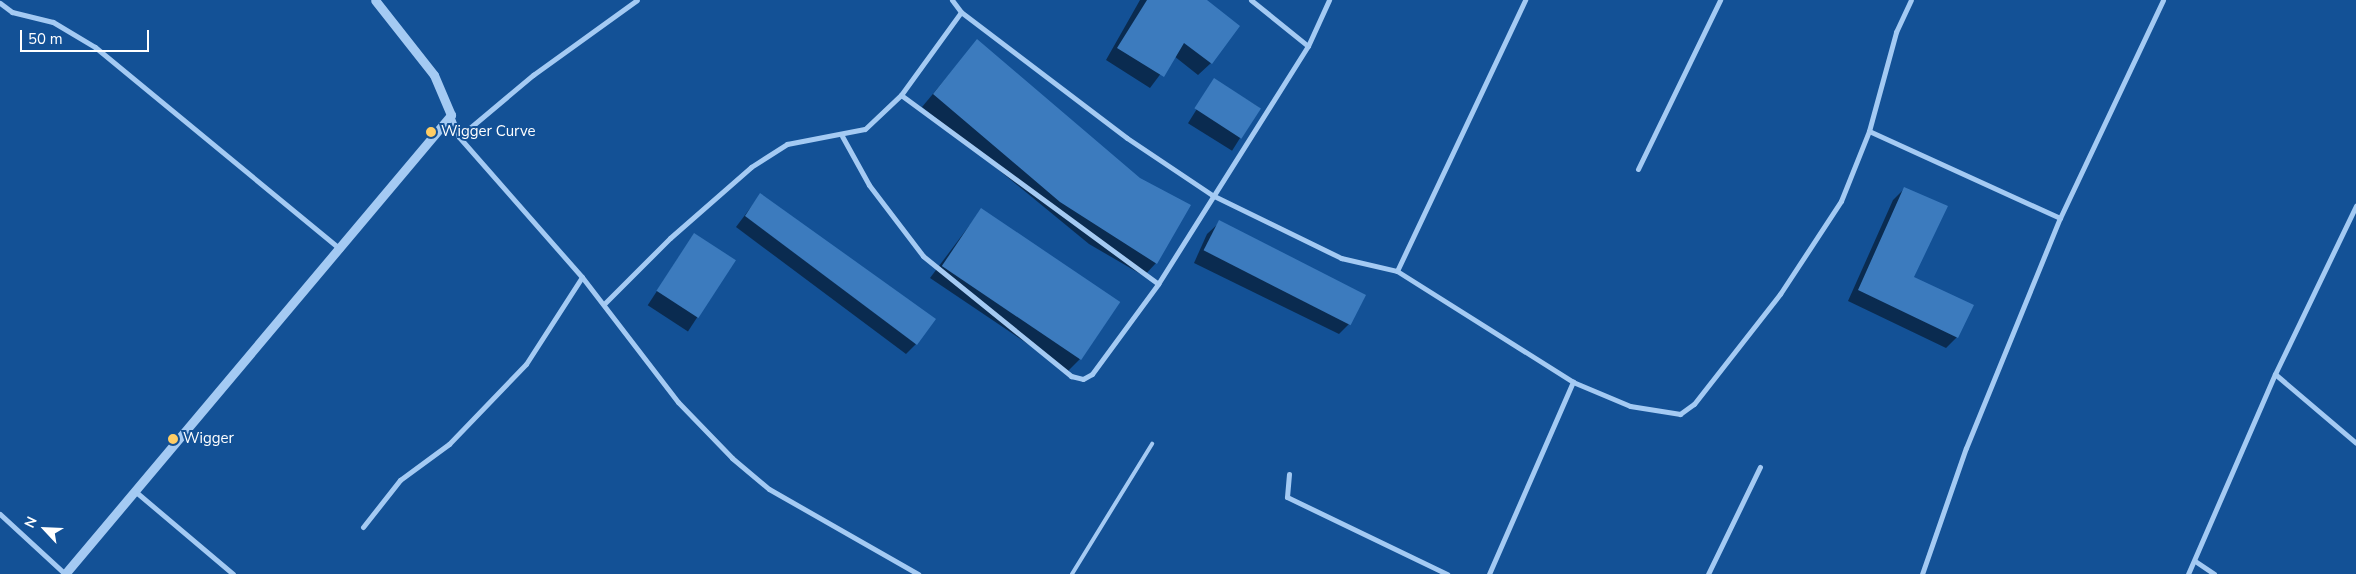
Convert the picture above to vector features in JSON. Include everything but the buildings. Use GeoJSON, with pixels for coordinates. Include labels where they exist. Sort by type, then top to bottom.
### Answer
{"type":"FeatureCollection","features":[{"type":"Feature","properties":{"kind":"street"},"geometry":{"type":"LineString","coordinates":[[375,0],[434,75],[459,137],[582,277],[678,402],[732,458],[769,489],[918,574]]}},
{"type":"Feature","properties":{"kind":"street"},"geometry":{"type":"LineString","coordinates":[[459,137],[533,75],[637,0]]}},
{"type":"Feature","properties":{"kind":"street"},"geometry":{"type":"LineString","coordinates":[[952,0],[961,12],[1126,138],[1212,195],[1341,258],[1398,271],[1573,382],[1655,412],[1680,414],[1694,404],[1820,237],[1841,201],[1869,131],[1896,32],[1911,0]]}},
{"type":"Feature","properties":{"kind":"street"},"geometry":{"type":"LineString","coordinates":[[1251,0],[1308,46]]}},
{"type":"Feature","properties":{"kind":"street"},"geometry":{"type":"LineString","coordinates":[[842,136],[869,185],[923,256],[1071,376],[1083,379],[1092,374],[1158,284],[1212,195],[1308,46],[1329,0]]}},
{"type":"Feature","properties":{"kind":"street"},"geometry":{"type":"LineString","coordinates":[[1398,271],[1525,0]]}},
{"type":"Feature","properties":{"kind":"street"},"geometry":{"type":"LineString","coordinates":[[1638,169],[1720,0]]}},
{"type":"Feature","properties":{"kind":"street"},"geometry":{"type":"LineString","coordinates":[[1922,574],[1966,448],[2060,218],[2163,0]]}},
{"type":"Feature","properties":{"kind":"street"},"geometry":{"type":"LineString","coordinates":[[0,3],[12,12],[53,22],[95,47],[340,249]]}},
{"type":"Feature","properties":{"kind":"street"},"geometry":{"type":"LineString","coordinates":[[604,304],[670,238],[751,168],[787,144],[842,136],[865,129],[901,95],[961,12]]}},
{"type":"Feature","properties":{"kind":"street"},"geometry":{"type":"LineString","coordinates":[[901,95],[1158,284]]}},
{"type":"Feature","properties":{"kind":"street"},"geometry":{"type":"LineString","coordinates":[[0,514],[65,574],[452,116]]}},
{"type":"Feature","properties":{"kind":"street"},"geometry":{"type":"LineString","coordinates":[[1869,131],[2060,218]]}},
{"type":"Feature","properties":{"kind":"street"},"geometry":{"type":"LineString","coordinates":[[2188,574],[2275,374],[2356,206]]}},
{"type":"Feature","properties":{"kind":"street"},"geometry":{"type":"LineString","coordinates":[[363,527],[400,480],[448,444],[526,364],[582,277]]}},
{"type":"Feature","properties":{"kind":"street"},"geometry":{"type":"LineString","coordinates":[[2275,374],[2356,443]]}},
{"type":"Feature","properties":{"kind":"street"},"geometry":{"type":"LineString","coordinates":[[1490,574],[1573,382]]}},
{"type":"Feature","properties":{"kind":"street"},"geometry":{"type":"LineString","coordinates":[[1708,574],[1760,467]]}},
{"type":"Feature","properties":{"kind":"street"},"geometry":{"type":"LineString","coordinates":[[1289,474],[1287,497],[1447,574]]}},
{"type":"Feature","properties":{"kind":"street"},"geometry":{"type":"LineString","coordinates":[[136,492],[233,574]]}},
{"type":"Feature","properties":{"kind":"street"},"geometry":{"type":"LineString","coordinates":[[2195,560],[2214,574]]}},
{"type":"Feature","properties":{"kind":"lane"},"geometry":{"type":"LineString","coordinates":[[1072,574],[1152,444]]}},
{"type":"Feature","properties":{"kind":"place","name":"Wigger Curve"},"geometry":{"type":"Point","coordinates":[431,132]}},
{"type":"Feature","properties":{"kind":"place","name":"Wigger"},"geometry":{"type":"Point","coordinates":[173,439]}}]}
